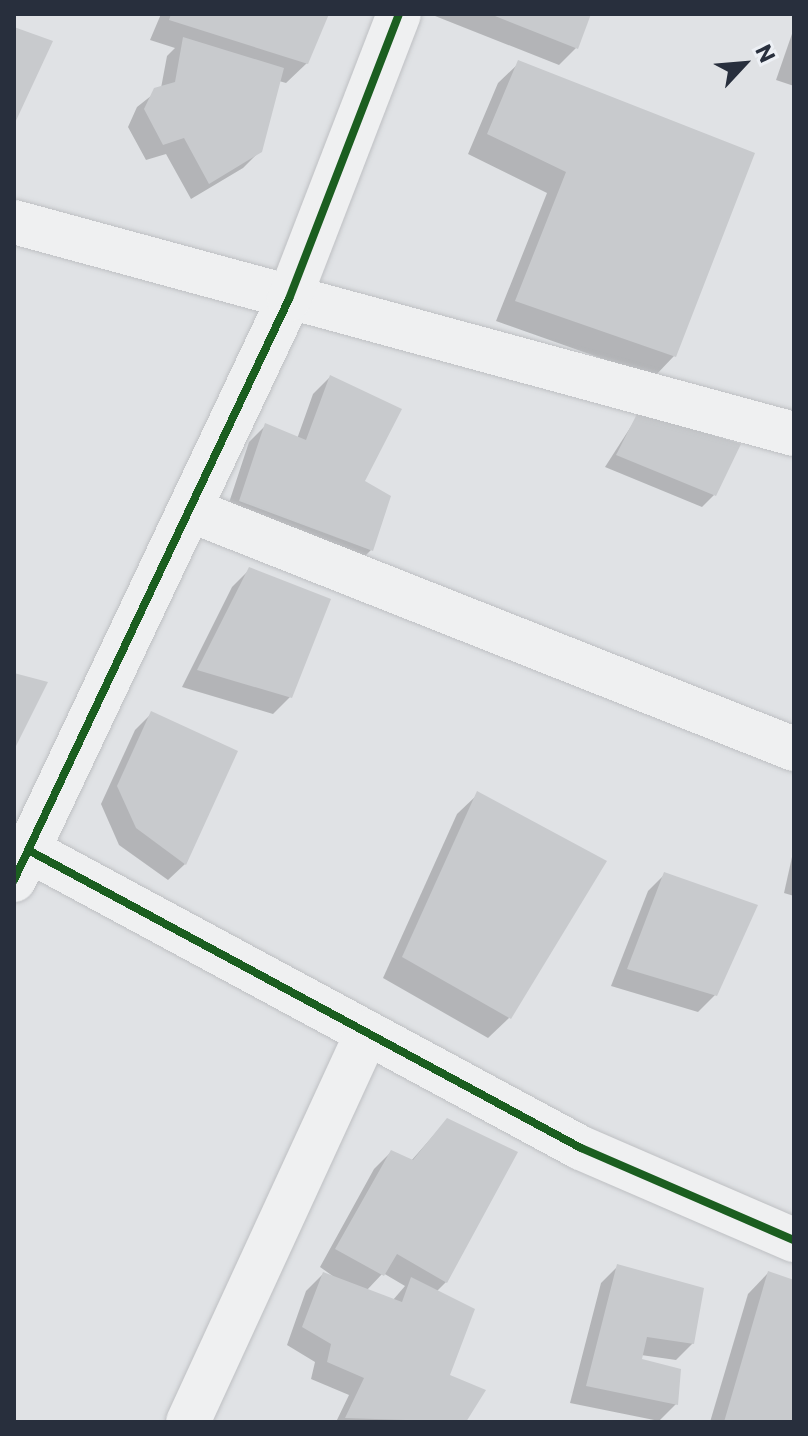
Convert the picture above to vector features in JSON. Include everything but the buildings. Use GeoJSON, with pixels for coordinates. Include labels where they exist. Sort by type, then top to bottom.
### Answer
{"type":"FeatureCollection","features":[{"type":"Feature","properties":{"kind":"street"},"geometry":{"type":"LineString","coordinates":[[399,14],[289,299],[22,866],[367,1033],[581,1148],[794,1240]]}},
{"type":"Feature","properties":{"kind":"street"},"geometry":{"type":"LineString","coordinates":[[14,222],[794,434]]}},
{"type":"Feature","properties":{"kind":"street"},"geometry":{"type":"LineString","coordinates":[[190,510],[794,749]]}},
{"type":"Feature","properties":{"kind":"street"},"geometry":{"type":"LineString","coordinates":[[188,1422],[367,1033]]}},
{"type":"Feature","properties":{"kind":"cycle path"},"geometry":{"type":"LineString","coordinates":[[14,880],[289,299],[399,14]]}},
{"type":"Feature","properties":{"kind":"cycle path"},"geometry":{"type":"LineString","coordinates":[[30,851],[581,1148],[794,1240]]}}]}
